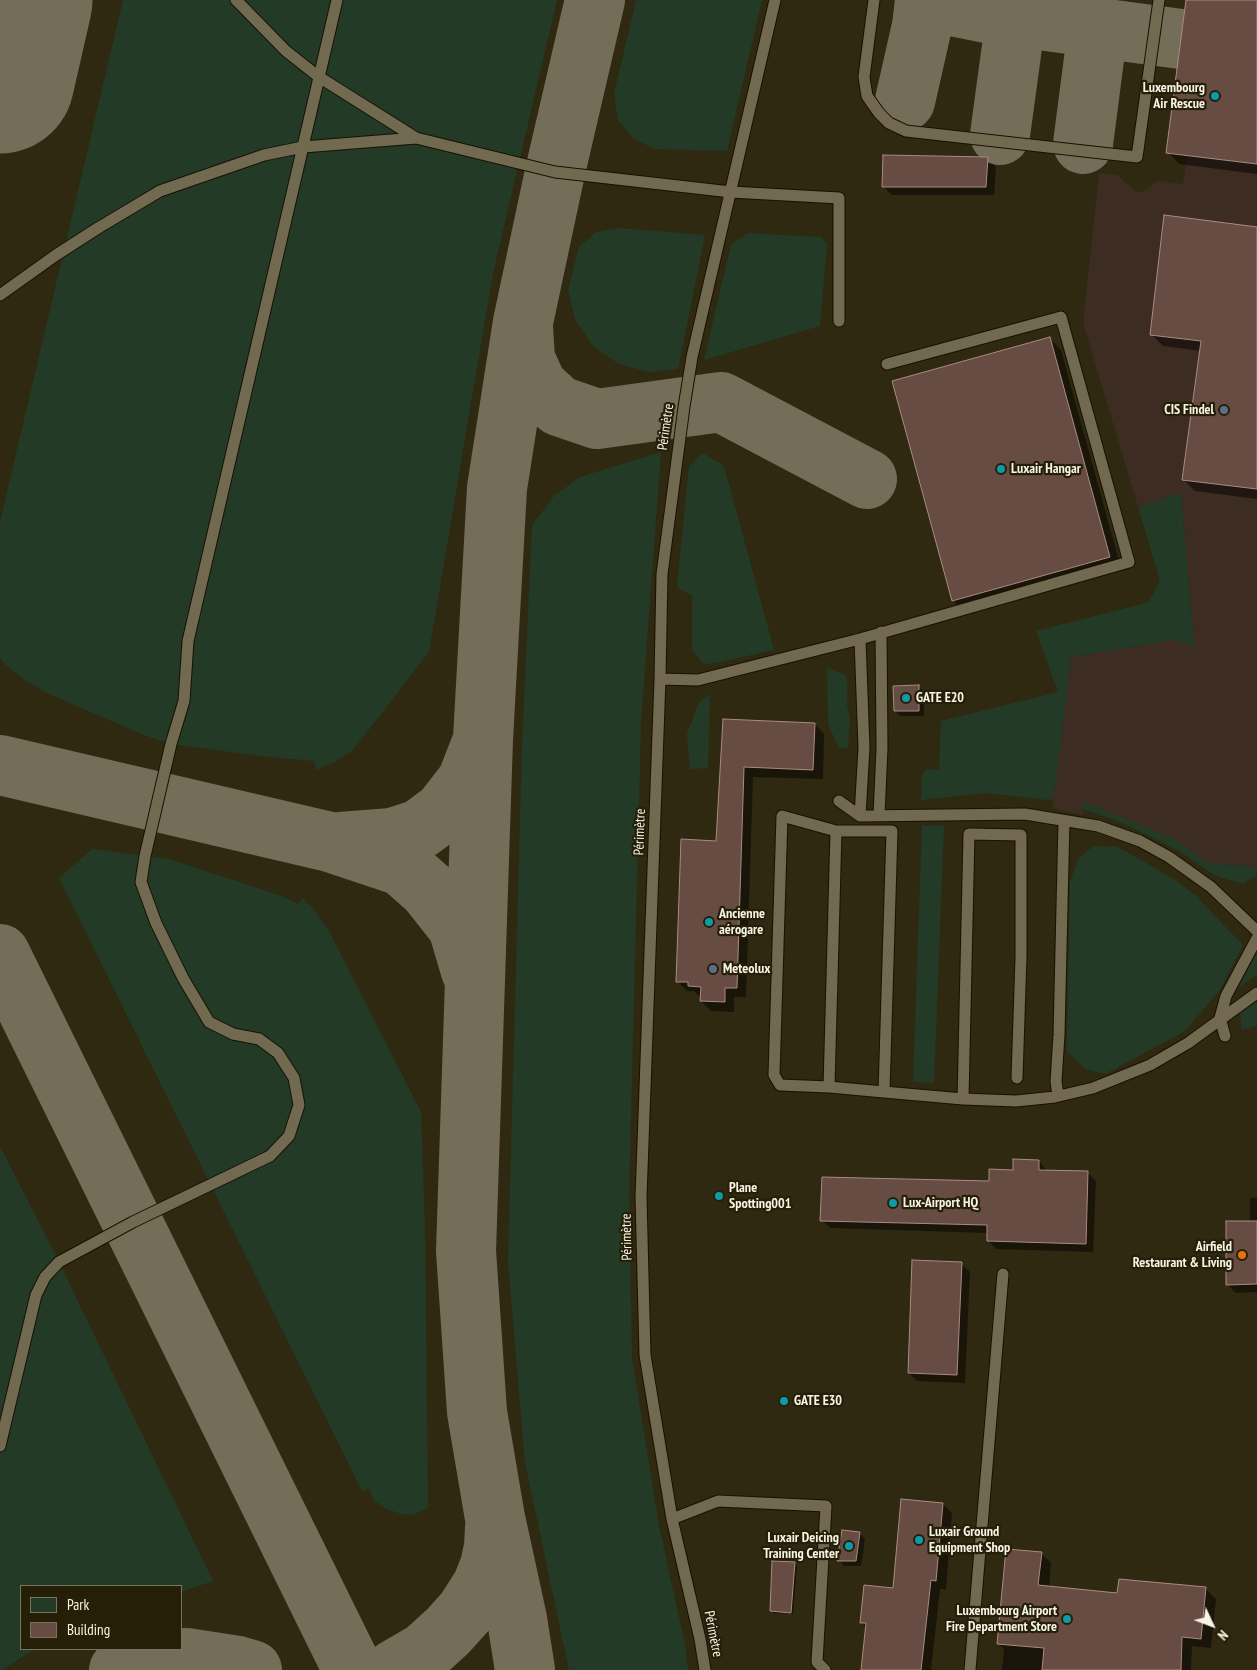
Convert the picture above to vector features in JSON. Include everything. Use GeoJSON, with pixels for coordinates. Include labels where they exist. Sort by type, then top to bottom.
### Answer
{"type":"FeatureCollection","features":[{"type":"Feature","properties":{"kind":"lane"},"geometry":{"type":"LineString","coordinates":[[236,0],[286,51],[319,77],[416,138],[555,172],[731,192],[839,198],[839,321]]}},
{"type":"Feature","properties":{"kind":"lane"},"geometry":{"type":"LineString","coordinates":[[0,1446],[36,1295],[45,1277],[59,1262],[116,1231],[270,1156],[289,1136],[300,1105],[294,1078],[278,1053],[259,1039],[234,1034],[209,1022],[183,978],[156,923],[141,882],[145,856],[171,744],[184,701],[188,641],[337,0]]}},
{"type":"Feature","properties":{"kind":"lane","name":"Périmètre"},"geometry":{"type":"LineString","coordinates":[[704,1670],[700,1639],[672,1519],[645,1355],[641,1198],[660,679],[662,574],[692,357],[775,0]]}},
{"type":"Feature","properties":{"kind":"lane"},"geometry":{"type":"LineString","coordinates":[[874,0],[864,77],[867,96],[889,123],[906,131],[1137,157],[1159,0]]}},
{"type":"Feature","properties":{"kind":"lane"},"geometry":{"type":"LineString","coordinates":[[0,295],[105,223],[160,191],[264,155],[303,148],[416,138]]}},
{"type":"Feature","properties":{"kind":"lane"},"geometry":{"type":"LineString","coordinates":[[660,679],[698,680],[860,638],[1129,562],[1061,318],[887,364]]}},
{"type":"Feature","properties":{"kind":"lane"},"geometry":{"type":"LineString","coordinates":[[879,816],[882,748],[881,632]]}},
{"type":"Feature","properties":{"kind":"lane"},"geometry":{"type":"LineString","coordinates":[[860,638],[864,748],[860,816]]}},
{"type":"Feature","properties":{"kind":"lane"},"geometry":{"type":"LineString","coordinates":[[839,801],[860,816],[1025,814],[1098,826],[1140,841],[1169,857],[1211,887],[1257,931]]}},
{"type":"Feature","properties":{"kind":"lane"},"geometry":{"type":"LineString","coordinates":[[884,1092],[892,831],[836,831],[782,816],[774,1075],[780,1085],[829,1087],[884,1092],[963,1099],[1016,1101],[1058,1096],[1093,1088],[1150,1065],[1188,1043],[1257,993]]}},
{"type":"Feature","properties":{"kind":"lane"},"geometry":{"type":"LineString","coordinates":[[1058,1096],[1056,1081],[1059,1035],[1064,821]]}},
{"type":"Feature","properties":{"kind":"lane"},"geometry":{"type":"LineString","coordinates":[[829,1087],[836,831]]}},
{"type":"Feature","properties":{"kind":"lane"},"geometry":{"type":"LineString","coordinates":[[963,1099],[969,834],[1021,835],[1021,957],[1017,1078]]}},
{"type":"Feature","properties":{"kind":"lane"},"geometry":{"type":"LineString","coordinates":[[1225,1036],[1220,1018],[1226,996],[1257,938]]}},
{"type":"Feature","properties":{"kind":"lane"},"geometry":{"type":"LineString","coordinates":[[970,1670],[1003,1274]]}},
{"type":"Feature","properties":{"kind":"lane"},"geometry":{"type":"LineString","coordinates":[[672,1519],[718,1501],[826,1506],[818,1662],[825,1670]]}},
{"type":"Feature","properties":{"kind":"shaded area"},"geometry":{"type":"Polygon","coordinates":[[[1257,0],[1257,867],[1209,863],[1174,839],[1082,802],[1083,815],[1053,808],[1053,799],[1048,800],[1054,796],[1071,657],[1174,640],[1194,646],[1181,493],[1138,507],[1083,323],[1099,173],[1117,175],[1135,191],[1143,192],[1158,181],[1183,184],[1187,155],[1257,0]]]}},
{"type":"Feature","properties":{"kind":"green space"},"geometry":{"type":"Polygon","coordinates":[[[123,0],[557,0],[493,273],[429,652],[353,750],[335,762],[316,770],[314,761],[171,744],[144,735],[47,693],[25,680],[0,658],[0,522],[123,0]]]}},
{"type":"Feature","properties":{"kind":"green space"},"geometry":{"type":"Polygon","coordinates":[[[636,0],[762,0],[727,151],[655,149],[634,139],[618,120],[614,94],[636,0]]]}},
{"type":"Feature","properties":{"kind":"green space"},"geometry":{"type":"Polygon","coordinates":[[[619,228],[705,235],[678,369],[649,372],[619,364],[593,346],[575,319],[568,290],[579,247],[596,232],[619,228]]]}},
{"type":"Feature","properties":{"kind":"green space"},"geometry":{"type":"Polygon","coordinates":[[[748,233],[821,237],[827,244],[820,326],[704,360],[731,245],[748,233]]]}},
{"type":"Feature","properties":{"kind":"green space"},"geometry":{"type":"Polygon","coordinates":[[[661,452],[641,723],[629,1193],[632,1358],[659,1526],[685,1644],[688,1670],[569,1670],[525,1463],[508,1262],[522,747],[532,525],[554,496],[580,477],[661,452]]]}},
{"type":"Feature","properties":{"kind":"green space"},"geometry":{"type":"Polygon","coordinates":[[[703,453],[724,466],[774,650],[704,664],[692,650],[692,596],[677,587],[689,466],[703,453]]]}},
{"type":"Feature","properties":{"kind":"green space"},"geometry":{"type":"Polygon","coordinates":[[[1181,493],[1194,647],[1174,640],[1071,657],[1054,796],[1048,800],[985,793],[921,800],[922,775],[926,769],[939,770],[941,721],[1058,692],[1036,631],[1146,603],[1151,598],[1160,581],[1138,507],[1181,493]]]}},
{"type":"Feature","properties":{"kind":"green space"},"geometry":{"type":"Polygon","coordinates":[[[827,667],[847,676],[847,706],[850,718],[848,748],[839,748],[828,724],[827,667]]]}},
{"type":"Feature","properties":{"kind":"green space"},"geometry":{"type":"Polygon","coordinates":[[[710,694],[708,768],[690,769],[687,734],[699,702],[710,694]]]}},
{"type":"Feature","properties":{"kind":"green space"},"geometry":{"type":"Polygon","coordinates":[[[1082,801],[1174,839],[1209,863],[1257,867],[1256,876],[1243,884],[1216,876],[1176,849],[1120,822],[1083,809],[1082,801]]]}},
{"type":"Feature","properties":{"kind":"green space"},"geometry":{"type":"Polygon","coordinates":[[[944,825],[934,1083],[913,1082],[922,826],[944,825]]]}},
{"type":"Feature","properties":{"kind":"green space"},"geometry":{"type":"Polygon","coordinates":[[[1094,846],[1118,847],[1174,879],[1195,895],[1243,945],[1219,991],[1185,1031],[1105,1074],[1085,1069],[1067,1051],[1070,882],[1078,859],[1094,846]]]}},
{"type":"Feature","properties":{"kind":"green space"},"geometry":{"type":"Polygon","coordinates":[[[92,849],[169,859],[282,896],[298,904],[303,898],[316,912],[330,933],[421,1112],[425,1229],[428,1508],[413,1515],[401,1514],[384,1508],[374,1500],[369,1489],[362,1491],[59,878],[92,849]]]}},
{"type":"Feature","properties":{"kind":"green space"},"geometry":{"type":"Polygon","coordinates":[[[1257,953],[1257,975],[1238,988],[1257,953]]]}},
{"type":"Feature","properties":{"kind":"green space"},"geometry":{"type":"Polygon","coordinates":[[[1257,1002],[1257,1026],[1242,1030],[1240,1013],[1257,1002]]]}},
{"type":"Feature","properties":{"kind":"green space"},"geometry":{"type":"Polygon","coordinates":[[[0,1146],[59,1262],[213,1581],[182,1592],[182,1585],[20,1585],[20,1650],[33,1650],[0,1670],[0,1146]]]}},
{"type":"Feature","properties":{"kind":"building","name":"Luxembourg Air Rescue"},"geometry":{"type":"Polygon","coordinates":[[[1186,0],[1257,0],[1257,164],[1166,153],[1186,0]]]}},
{"type":"Feature","properties":{"kind":"building"},"geometry":{"type":"Polygon","coordinates":[[[883,155],[988,157],[986,187],[882,187],[883,155]]]}},
{"type":"Feature","properties":{"kind":"building","name":"CIS Findel"},"geometry":{"type":"Polygon","coordinates":[[[1164,215],[1257,227],[1257,489],[1182,480],[1201,341],[1150,335],[1164,215]]]}},
{"type":"Feature","properties":{"kind":"building","name":"Luxair Hangar"},"geometry":{"type":"Polygon","coordinates":[[[1050,337],[1110,557],[952,601],[892,381],[1050,337]]]}},
{"type":"Feature","properties":{"kind":"building","name":"GATE E20"},"geometry":{"type":"Polygon","coordinates":[[[919,685],[919,711],[894,711],[893,686],[919,685]]]}},
{"type":"Feature","properties":{"kind":"building"},"geometry":{"type":"Polygon","coordinates":[[[723,719],[815,723],[813,770],[744,767],[737,988],[725,988],[725,1002],[700,1001],[701,987],[688,986],[688,982],[676,982],[681,839],[716,841],[723,719]]]}},
{"type":"Feature","properties":{"kind":"building"},"geometry":{"type":"Polygon","coordinates":[[[1013,1159],[1039,1160],[1039,1170],[1088,1171],[1086,1244],[987,1241],[987,1225],[820,1221],[822,1177],[989,1181],[989,1169],[1013,1170],[1013,1159]]]}},
{"type":"Feature","properties":{"kind":"building","name":"Airfield Restaurant & Living"},"geometry":{"type":"Polygon","coordinates":[[[1226,1221],[1257,1221],[1257,1284],[1226,1285],[1226,1221]]]}},
{"type":"Feature","properties":{"kind":"building"},"geometry":{"type":"Polygon","coordinates":[[[912,1260],[962,1262],[957,1375],[908,1373],[912,1260]]]}},
{"type":"Feature","properties":{"kind":"building"},"geometry":{"type":"Polygon","coordinates":[[[901,1499],[943,1503],[936,1581],[931,1580],[921,1670],[861,1670],[866,1623],[860,1623],[864,1585],[893,1588],[901,1499]]]}},
{"type":"Feature","properties":{"kind":"building","name":"Luxair Deicing Training Center"},"geometry":{"type":"Polygon","coordinates":[[[842,1530],[860,1532],[856,1561],[837,1561],[842,1530]]]}},
{"type":"Feature","properties":{"kind":"building"},"geometry":{"type":"Polygon","coordinates":[[[1006,1549],[1042,1552],[1038,1585],[1117,1593],[1119,1579],[1206,1587],[1201,1639],[1182,1637],[1181,1670],[1042,1670],[1044,1648],[997,1644],[1006,1549]]]}},
{"type":"Feature","properties":{"kind":"building"},"geometry":{"type":"Polygon","coordinates":[[[772,1561],[795,1562],[791,1613],[770,1611],[772,1561]]]}},
{"type":"Feature","properties":{"kind":"taxiway"},"geometry":{"type":"LineString","coordinates":[[525,1670],[517,1619],[495,1518],[477,1412],[466,1251],[483,739],[497,488],[523,322],[555,172],[595,0]]}},
{"type":"Feature","properties":{"kind":"taxiway"},"geometry":{"type":"LineString","coordinates":[[905,101],[922,26],[925,0]]}},
{"type":"Feature","properties":{"kind":"taxiway"},"geometry":{"type":"LineString","coordinates":[[943,0],[952,6],[987,13],[1181,39]]}},
{"type":"Feature","properties":{"kind":"taxiway"},"geometry":{"type":"LineString","coordinates":[[1000,135],[1016,17]]}},
{"type":"Feature","properties":{"kind":"taxiway"},"geometry":{"type":"LineString","coordinates":[[1083,144],[1098,28]]}},
{"type":"Feature","properties":{"kind":"taxiway"},"geometry":{"type":"LineString","coordinates":[[523,327],[525,359],[537,386],[559,406],[597,419],[721,402],[867,479]]}},
{"type":"Feature","properties":{"kind":"taxiway"},"geometry":{"type":"LineString","coordinates":[[340,842],[392,838],[420,829],[443,812],[467,781],[481,745]]}},
{"type":"Feature","properties":{"kind":"taxiway"},"geometry":{"type":"LineString","coordinates":[[0,765],[330,842],[402,866],[428,889],[458,927],[471,971]]}},
{"type":"Feature","properties":{"kind":"taxiway"},"geometry":{"type":"LineString","coordinates":[[0,954],[353,1670]]}},
{"type":"Feature","properties":{"kind":"taxiway"},"geometry":{"type":"LineString","coordinates":[[394,1670],[425,1652],[466,1611],[482,1586],[490,1566],[494,1547],[495,1527]]}},
{"type":"Feature","properties":{"kind":"taxiway"},"geometry":{"type":"LineString","coordinates":[[119,1670],[186,1658],[252,1670]]}},
{"type":"Feature","properties":{"kind":"runway"},"geometry":{"type":"LineString","coordinates":[[0,79],[18,0]]}},
{"type":"Feature","properties":{"kind":"place","name":"Luxembourg Air Rescue"},"geometry":{"type":"Point","coordinates":[1215,96]}},
{"type":"Feature","properties":{"kind":"place","name":"CIS Findel"},"geometry":{"type":"Point","coordinates":[1224,410]}},
{"type":"Feature","properties":{"kind":"place","name":"Luxair Hangar"},"geometry":{"type":"Point","coordinates":[1001,469]}},
{"type":"Feature","properties":{"kind":"place","name":"GATE E20"},"geometry":{"type":"Point","coordinates":[906,698]}},
{"type":"Feature","properties":{"kind":"place","name":"Ancienne aérogare"},"geometry":{"type":"Point","coordinates":[709,922]}},
{"type":"Feature","properties":{"kind":"place","name":"Meteolux"},"geometry":{"type":"Point","coordinates":[713,969]}},
{"type":"Feature","properties":{"kind":"place","name":"Plane Spotting001"},"geometry":{"type":"Point","coordinates":[719,1196]}},
{"type":"Feature","properties":{"kind":"place","name":"Lux-Airport HQ"},"geometry":{"type":"Point","coordinates":[893,1203]}},
{"type":"Feature","properties":{"kind":"place","name":"Airfield Restaurant & Living"},"geometry":{"type":"Point","coordinates":[1242,1255]}},
{"type":"Feature","properties":{"kind":"place","name":"GATE E30"},"geometry":{"type":"Point","coordinates":[784,1401]}},
{"type":"Feature","properties":{"kind":"place","name":"Luxair Ground Equipment Shop"},"geometry":{"type":"Point","coordinates":[919,1540]}},
{"type":"Feature","properties":{"kind":"place","name":"Luxair Deicing Training Center"},"geometry":{"type":"Point","coordinates":[849,1546]}},
{"type":"Feature","properties":{"kind":"place","name":"Luxembourg Airport Fire Department Store"},"geometry":{"type":"Point","coordinates":[1067,1619]}}]}
